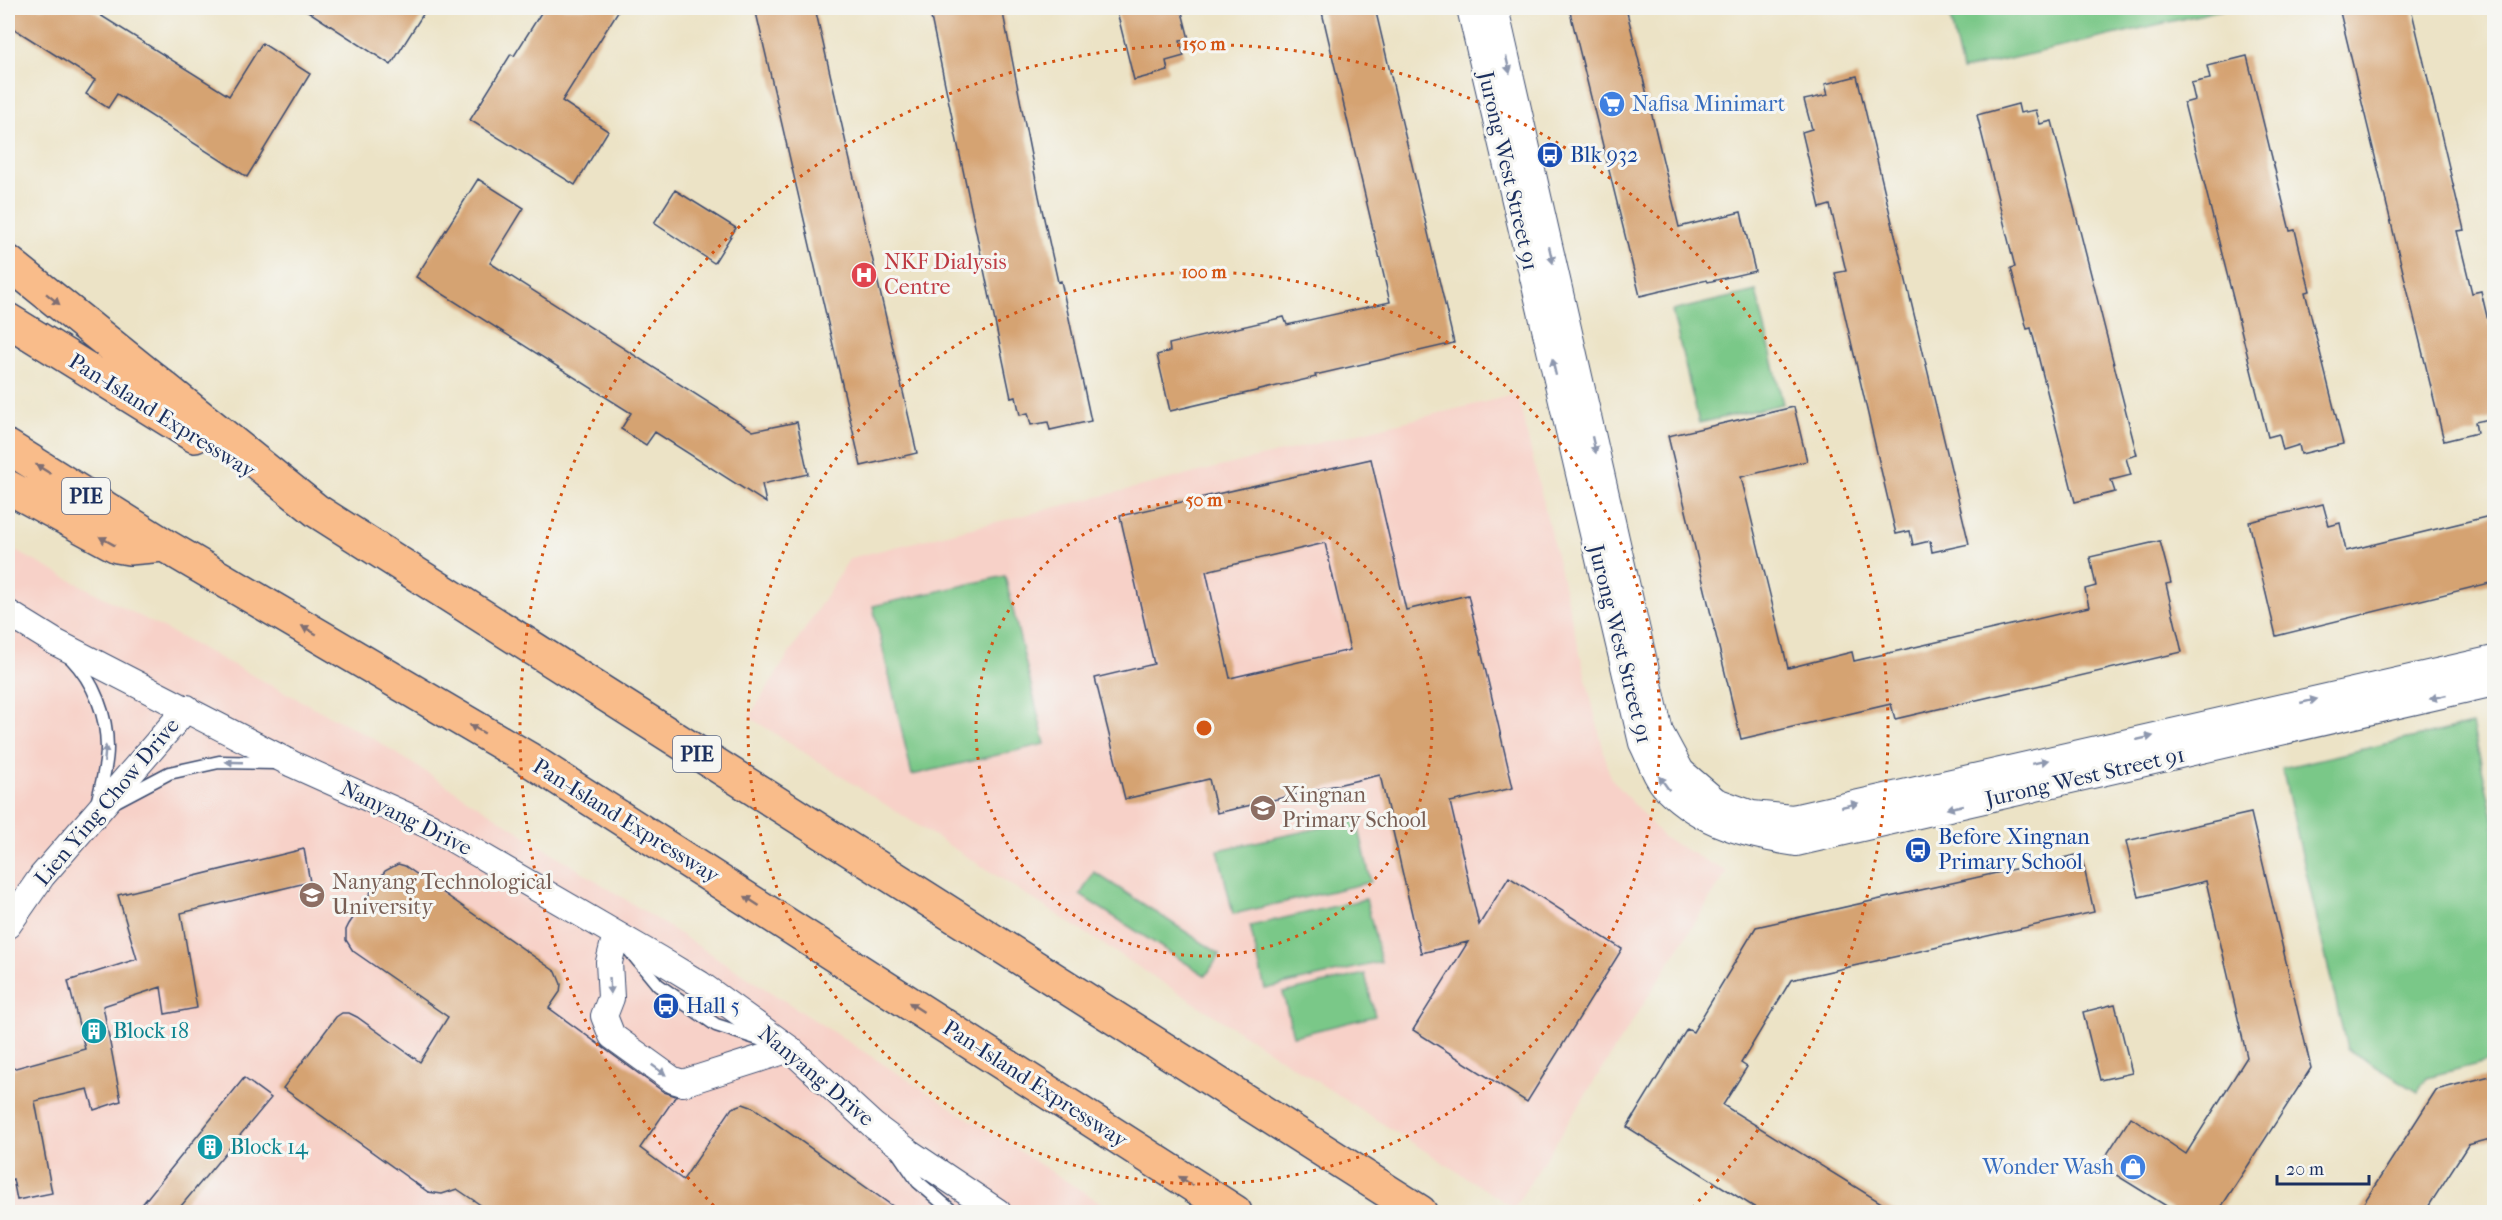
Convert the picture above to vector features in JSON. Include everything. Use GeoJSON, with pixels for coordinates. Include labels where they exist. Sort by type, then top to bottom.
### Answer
{"type":"FeatureCollection","features":[{"type":"Feature","properties":{"kind":"highway"},"geometry":{"type":"LineString","coordinates":[[8,262],[317,511]]}},
{"type":"Feature","properties":{"kind":"highway","name":"Pan-Island Expressway"},"geometry":{"type":"LineString","coordinates":[[8,320],[317,511],[1420,1212]]}},
{"type":"Feature","properties":{"kind":"highway","name":"Pan-Island Expressway"},"geometry":{"type":"LineString","coordinates":[[8,447],[164,545],[527,758],[1235,1212]]}},
{"type":"Feature","properties":{"kind":"highway"},"geometry":{"type":"LineString","coordinates":[[8,487],[117,546],[129,548],[164,545]]}},
{"type":"Feature","properties":{"kind":"highway","name":"Pan-Island Expressway"},"geometry":{"type":"LineString","coordinates":[[317,511],[1410,1212]]}},
{"type":"Feature","properties":{"kind":"street","name":"Jurong West Street 91"},"geometry":{"type":"LineString","coordinates":[[1470,8],[1642,743],[1665,787],[1709,820],[1749,835],[1796,843],[2494,683]]}},
{"type":"Feature","properties":{"kind":"street","name":"Jurong West Street 91"},"geometry":{"type":"LineString","coordinates":[[1495,8],[1660,732],[1681,771],[1716,801],[1752,814],[1792,818],[2494,659]]}},
{"type":"Feature","properties":{"kind":"street","name":"Nanyang Drive"},"geometry":{"type":"LineString","coordinates":[[8,613],[55,642],[292,764],[430,826],[700,984],[789,1049],[910,1153],[998,1212]]}},
{"type":"Feature","properties":{"kind":"street","name":"Lien Ying Chow Drive"},"geometry":{"type":"LineString","coordinates":[[8,925],[42,876],[186,708]]}},
{"type":"Feature","properties":{"kind":"street"},"geometry":{"type":"LineString","coordinates":[[616,934],[609,962],[611,998],[604,1016],[607,1028],[612,1036],[673,1080],[683,1083],[789,1049]]}},
{"type":"Feature","properties":{"kind":"lane"},"geometry":{"type":"LineString","coordinates":[[55,642],[92,683],[104,723],[107,749],[96,812]]}},
{"type":"Feature","properties":{"kind":"lane"},"geometry":{"type":"LineString","coordinates":[[96,812],[170,773],[219,762],[292,764]]}},
{"type":"Feature","properties":{"kind":"lane"},"geometry":{"type":"LineString","coordinates":[[886,1134],[918,1182],[953,1212]]}},
{"type":"Feature","properties":{"kind":"shaded area","name":"Xingnan Primary School"},"geometry":{"type":"Polygon","coordinates":[[[1517,394],[1610,777],[1664,838],[1727,872],[1514,1208],[749,717],[850,558],[1517,394]]]}},
{"type":"Feature","properties":{"kind":"shaded area","name":"Nanyang Technological University"},"geometry":{"type":"Polygon","coordinates":[[[8,547],[374,739],[1115,1212],[8,1212],[8,547]]]}},
{"type":"Feature","properties":{"kind":"green space"},"geometry":{"type":"Polygon","coordinates":[[[1948,8],[2229,8],[1962,70],[1948,8]]]}},
{"type":"Feature","properties":{"kind":"green space"},"geometry":{"type":"Polygon","coordinates":[[[1756,291],[1783,404],[1699,423],[1672,311],[1756,291]]]}},
{"type":"Feature","properties":{"kind":"green space"},"geometry":{"type":"Polygon","coordinates":[[[1005,576],[1045,744],[912,775],[873,606],[1005,576]]]}},
{"type":"Feature","properties":{"kind":"green space"},"geometry":{"type":"Polygon","coordinates":[[[2472,724],[2494,821],[2494,1060],[2427,1077],[2418,1092],[2347,1049],[2282,768],[2472,724]]]}},
{"type":"Feature","properties":{"kind":"green space"},"geometry":{"type":"Polygon","coordinates":[[[1357,820],[1371,882],[1233,914],[1218,850],[1357,820]]]}},
{"type":"Feature","properties":{"kind":"green space"},"geometry":{"type":"Polygon","coordinates":[[[1094,872],[1220,954],[1206,976],[1080,895],[1094,872]]]}},
{"type":"Feature","properties":{"kind":"green space"},"geometry":{"type":"Polygon","coordinates":[[[1366,899],[1381,962],[1265,989],[1250,926],[1366,899]]]}},
{"type":"Feature","properties":{"kind":"green space"},"geometry":{"type":"Polygon","coordinates":[[[1365,974],[1375,1016],[1293,1036],[1283,993],[1365,974]]]}},
{"type":"Feature","properties":{"kind":"building"},"geometry":{"type":"Polygon","coordinates":[[[8,8],[89,8],[229,96],[262,43],[310,74],[247,177],[117,94],[108,108],[86,94],[95,80],[8,25],[8,8]]]}},
{"type":"Feature","properties":{"kind":"building"},"geometry":{"type":"Polygon","coordinates":[[[303,8],[427,8],[391,65],[303,8]]]}},
{"type":"Feature","properties":{"kind":"building"},"geometry":{"type":"Polygon","coordinates":[[[544,8],[620,8],[562,101],[608,131],[575,185],[470,120],[511,54],[514,56],[544,8]]]}},
{"type":"Feature","properties":{"kind":"building"},"geometry":{"type":"Polygon","coordinates":[[[755,8],[815,8],[917,453],[861,466],[755,8]]]}},
{"type":"Feature","properties":{"kind":"building"},"geometry":{"type":"Polygon","coordinates":[[[929,8],[1002,8],[1039,196],[1058,282],[1061,281],[1091,421],[1050,430],[1048,422],[1031,425],[1028,413],[1020,415],[1016,397],[1011,398],[929,8]]]}},
{"type":"Feature","properties":{"kind":"building"},"geometry":{"type":"Polygon","coordinates":[[[1116,8],[1181,8],[1189,39],[1180,41],[1184,56],[1166,61],[1168,71],[1134,80],[1116,8]]]}},
{"type":"Feature","properties":{"kind":"building"},"geometry":{"type":"Polygon","coordinates":[[[1321,8],[1375,8],[1454,343],[1170,411],[1157,355],[1170,351],[1169,344],[1284,317],[1287,325],[1390,302],[1321,8]]]}},
{"type":"Feature","properties":{"kind":"building"},"geometry":{"type":"Polygon","coordinates":[[[1569,8],[1626,8],[1679,227],[1741,212],[1755,271],[1640,296],[1569,8]]]}},
{"type":"Feature","properties":{"kind":"building"},"geometry":{"type":"Polygon","coordinates":[[[2339,8],[2411,8],[2464,230],[2457,231],[2472,293],[2481,291],[2489,325],[2494,324],[2494,418],[2475,422],[2477,433],[2444,441],[2339,8]]]}},
{"type":"Feature","properties":{"kind":"building"},"geometry":{"type":"Polygon","coordinates":[[[2247,56],[2290,231],[2295,230],[2310,291],[2305,292],[2343,444],[2301,454],[2299,445],[2283,450],[2279,434],[2268,437],[2184,103],[2195,100],[2191,83],[2210,79],[2207,66],[2247,56]]]}},
{"type":"Feature","properties":{"kind":"building"},"geometry":{"type":"Polygon","coordinates":[[[1857,76],[1969,544],[1932,552],[1930,541],[1913,545],[1910,531],[1896,534],[1835,273],[1846,271],[1830,205],[1820,208],[1802,132],[1812,129],[1804,100],[1828,95],[1825,84],[1857,76]]]}},
{"type":"Feature","properties":{"kind":"building"},"geometry":{"type":"Polygon","coordinates":[[[2018,104],[2020,113],[2036,110],[2040,124],[2052,121],[2137,455],[2126,458],[2131,475],[2111,480],[2115,492],[2075,502],[2031,328],[2027,329],[2011,268],[2015,267],[1977,115],[2018,104]]]}},
{"type":"Feature","properties":{"kind":"building"},"geometry":{"type":"Polygon","coordinates":[[[478,179],[524,208],[490,263],[753,431],[797,422],[808,474],[762,484],[766,503],[655,432],[646,445],[621,429],[631,413],[416,277],[478,179]]]}},
{"type":"Feature","properties":{"kind":"building"},"geometry":{"type":"Polygon","coordinates":[[[675,190],[736,228],[714,263],[654,223],[675,190]]]}},
{"type":"Feature","properties":{"kind":"building"},"geometry":{"type":"Polygon","coordinates":[[[1794,407],[1807,461],[1741,477],[1788,668],[1852,652],[1854,661],[2089,607],[2085,589],[2096,586],[2090,557],[2160,541],[2171,583],[2166,584],[2182,652],[1895,719],[1891,704],[1741,739],[1668,436],[1794,407]]]}},
{"type":"Feature","properties":{"kind":"building"},"geometry":{"type":"Polygon","coordinates":[[[1371,459],[1406,610],[1468,595],[1513,788],[1450,802],[1479,925],[1509,877],[1622,949],[1527,1102],[1413,1030],[1468,942],[1421,953],[1380,775],[1217,813],[1209,779],[1125,799],[1095,678],[1154,664],[1120,516],[1371,459]],[[1325,543],[1206,571],[1230,678],[1350,650],[1325,543]]]}},
{"type":"Feature","properties":{"kind":"building"},"geometry":{"type":"Polygon","coordinates":[[[2323,504],[2329,526],[2340,523],[2346,551],[2494,515],[2494,582],[2276,636],[2249,522],[2323,504]]]}},
{"type":"Feature","properties":{"kind":"building"},"geometry":{"type":"Polygon","coordinates":[[[2251,813],[2311,1068],[2218,1212],[2176,1212],[2100,1165],[2131,1117],[2186,1154],[2247,1057],[2206,881],[2139,897],[2126,841],[2251,813]]]}},
{"type":"Feature","properties":{"kind":"building","name":"Block 18"},"geometry":{"type":"Polygon","coordinates":[[[304,849],[310,882],[181,913],[197,1008],[165,1014],[161,987],[103,1006],[121,1101],[94,1110],[88,1089],[35,1101],[52,1193],[17,1200],[13,1179],[8,1180],[8,1070],[85,1049],[68,981],[137,959],[118,895],[304,849]]]}},
{"type":"Feature","properties":{"kind":"building"},"geometry":{"type":"Polygon","coordinates":[[[2081,854],[2094,912],[1791,980],[1741,1063],[1747,1067],[1723,1105],[1896,1212],[1762,1212],[1627,1127],[1687,1029],[1693,1032],[1756,927],[2081,854]]]}},
{"type":"Feature","properties":{"kind":"building"},"geometry":{"type":"Polygon","coordinates":[[[398,864],[405,866],[556,972],[561,984],[560,992],[549,1008],[664,1092],[676,1096],[640,1148],[683,1180],[732,1108],[743,1104],[754,1108],[901,1212],[491,1212],[457,1189],[442,1194],[428,1192],[283,1088],[336,1017],[342,1013],[349,1013],[357,1017],[420,1062],[448,1017],[353,951],[346,940],[346,930],[349,924],[385,871],[398,864]]]}},
{"type":"Feature","properties":{"kind":"building"},"geometry":{"type":"Polygon","coordinates":[[[2115,1004],[2132,1073],[2100,1080],[2083,1012],[2115,1004]]]}},
{"type":"Feature","properties":{"kind":"building"},"geometry":{"type":"Polygon","coordinates":[[[2494,1075],[2494,1138],[2468,1145],[2425,1212],[2358,1212],[2436,1090],[2494,1075]]]}},
{"type":"Feature","properties":{"kind":"building","name":"Block 14"},"geometry":{"type":"Polygon","coordinates":[[[244,1078],[271,1098],[176,1212],[136,1212],[244,1078]]]}},
{"type":"Feature","properties":{"kind":"place","name":"Nafisa Minimart"},"geometry":{"type":"Point","coordinates":[1612,104]}},
{"type":"Feature","properties":{"kind":"place","name":"Blk 932"},"geometry":{"type":"Point","coordinates":[1550,155]}},
{"type":"Feature","properties":{"kind":"place","name":"NKF Dialysis Centre"},"geometry":{"type":"Point","coordinates":[864,275]}},
{"type":"Feature","properties":{"kind":"place","name":"Xingnan Primary School"},"geometry":{"type":"Point","coordinates":[1263,808]}},
{"type":"Feature","properties":{"kind":"place","name":"Before Xingnan Primary School"},"geometry":{"type":"Point","coordinates":[1918,850]}},
{"type":"Feature","properties":{"kind":"place","name":"Nanyang Technological University"},"geometry":{"type":"Point","coordinates":[312,895]}},
{"type":"Feature","properties":{"kind":"place","name":"Hall 5"},"geometry":{"type":"Point","coordinates":[666,1006]}},
{"type":"Feature","properties":{"kind":"place","name":"Block 18"},"geometry":{"type":"Point","coordinates":[94,1031]}},
{"type":"Feature","properties":{"kind":"place","name":"Block 14"},"geometry":{"type":"Point","coordinates":[210,1147]}},
{"type":"Feature","properties":{"kind":"place","name":"Wonder Wash"},"geometry":{"type":"Point","coordinates":[2133,1167]}}]}
